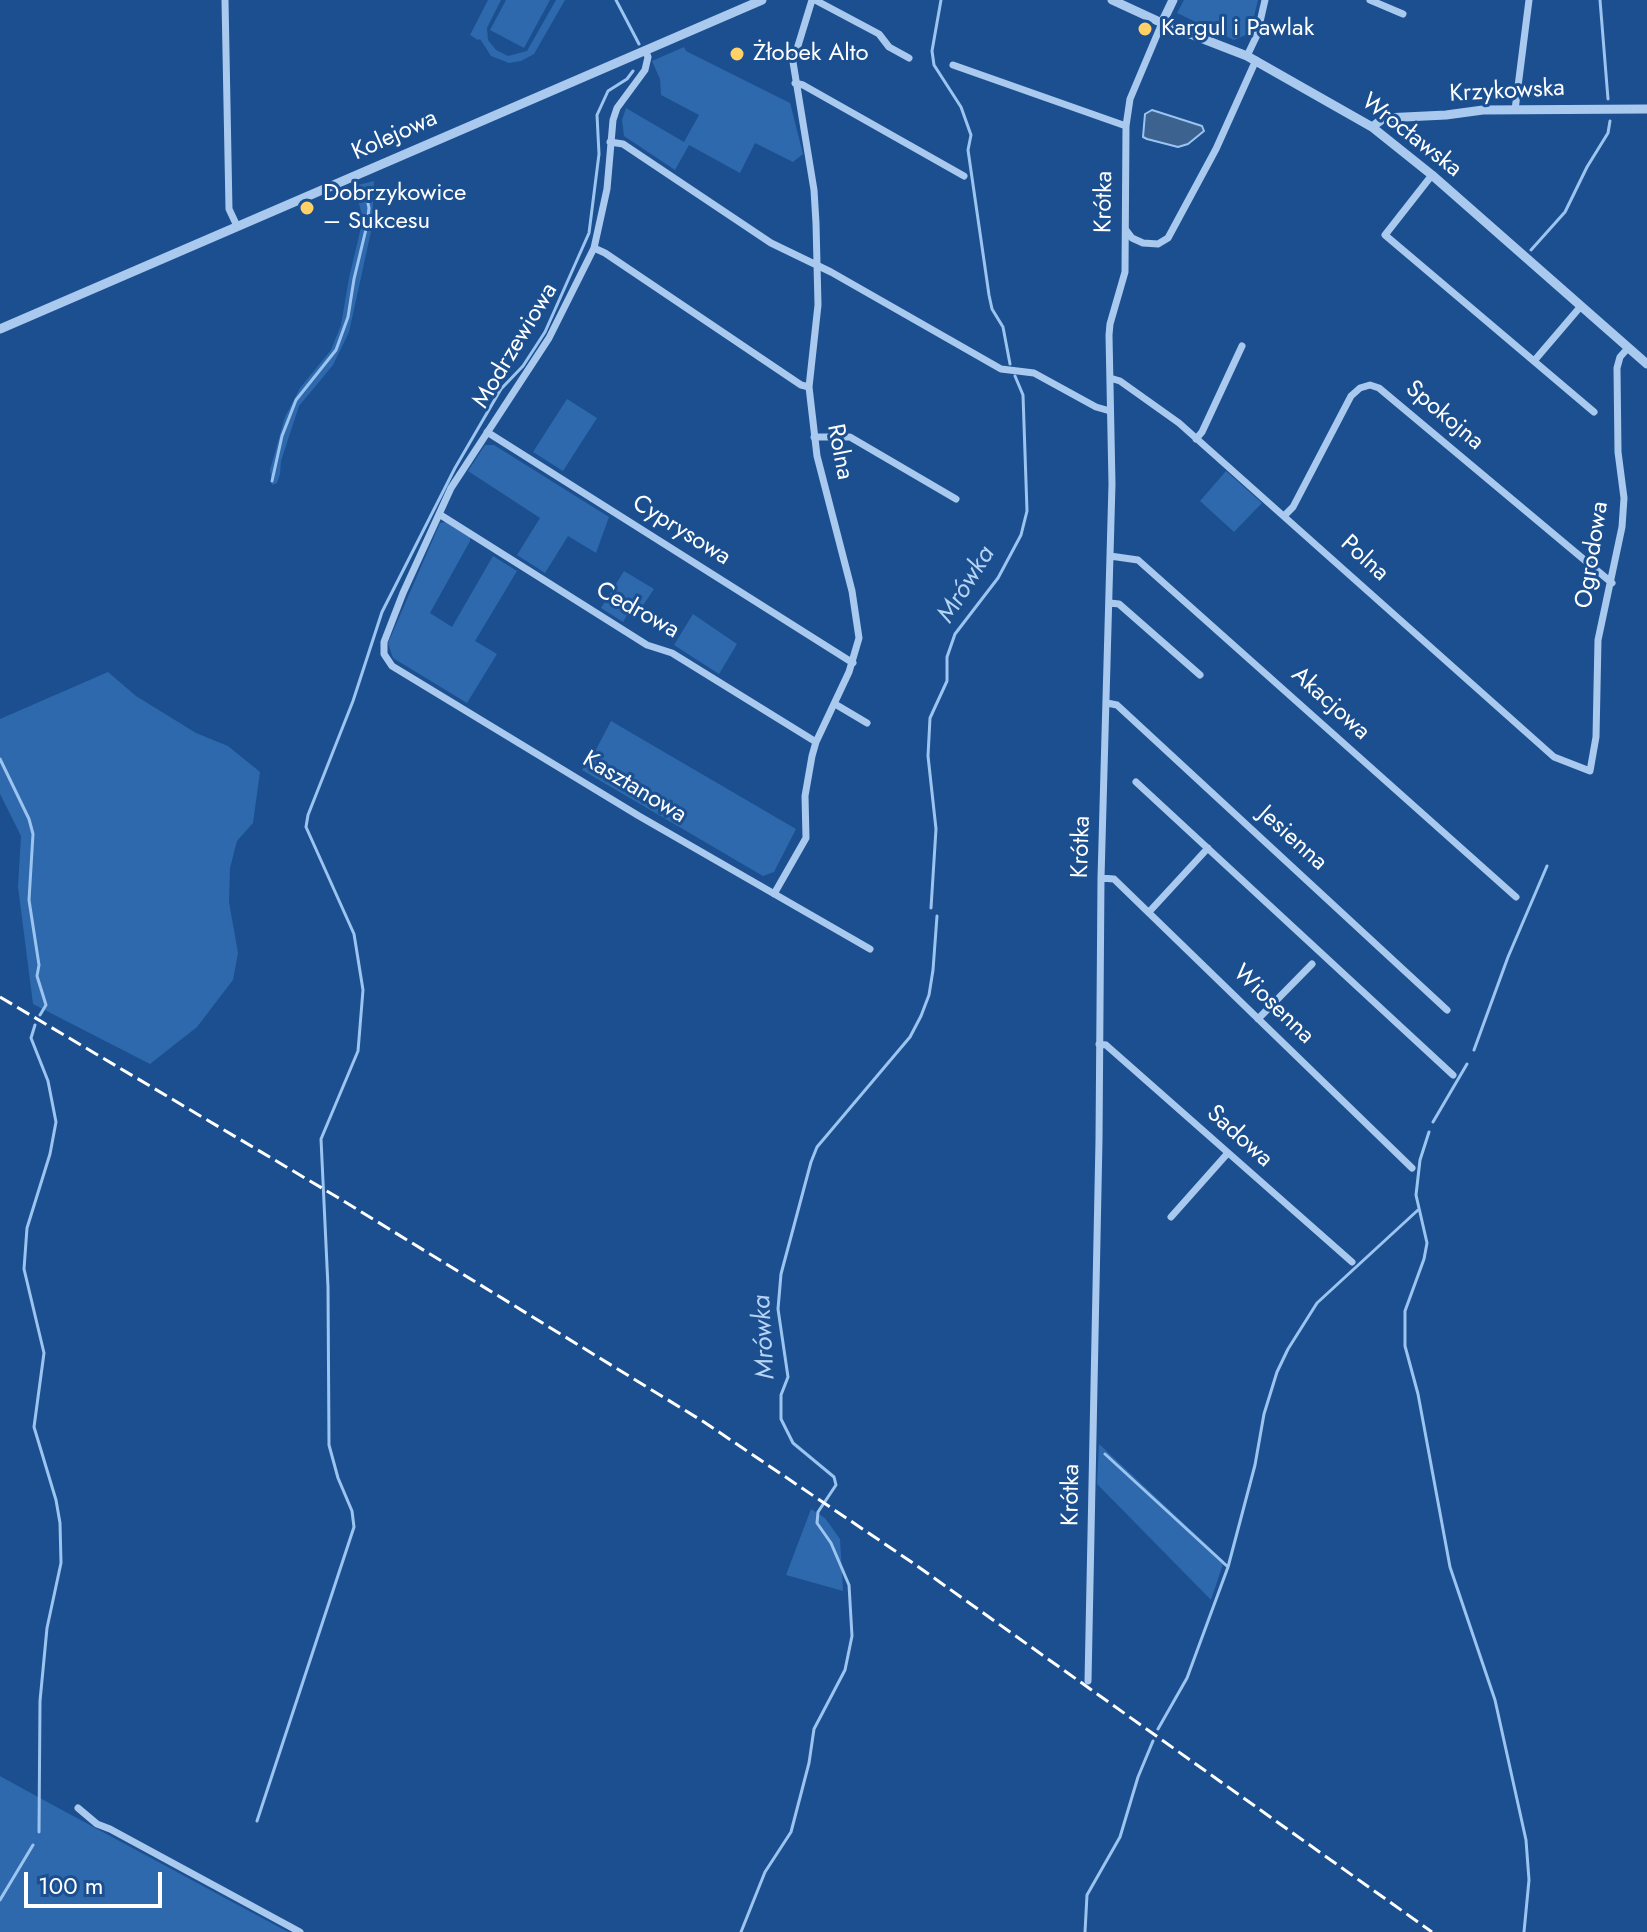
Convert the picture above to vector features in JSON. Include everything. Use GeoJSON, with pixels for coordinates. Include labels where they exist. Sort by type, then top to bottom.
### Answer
{"type":"FeatureCollection","features":[{"type":"Feature","properties":{"kind":"street"},"geometry":{"type":"LineString","coordinates":[[225,0],[229,209],[237,226]]}},
{"type":"Feature","properties":{"kind":"street","name":"Kolejowa"},"geometry":{"type":"LineString","coordinates":[[0,329],[762,0]]}},
{"type":"Feature","properties":{"kind":"street"},"geometry":{"type":"LineString","coordinates":[[814,0],[879,34],[889,47],[909,58]]}},
{"type":"Feature","properties":{"kind":"street","name":"Rolna"},"geometry":{"type":"LineString","coordinates":[[774,894],[806,838],[805,796],[816,742],[853,663],[859,638],[857,614],[814,437],[809,387],[818,305],[814,190],[793,57],[814,0]]}},
{"type":"Feature","properties":{"kind":"street","name":"Wrocławska"},"geometry":{"type":"LineString","coordinates":[[1112,0],[1251,58],[1372,127],[1432,175],[1647,364]]}},
{"type":"Feature","properties":{"kind":"street"},"geometry":{"type":"LineString","coordinates":[[1162,23],[1173,0]]}},
{"type":"Feature","properties":{"kind":"street"},"geometry":{"type":"LineString","coordinates":[[1125,228],[1132,238],[1143,243],[1158,244],[1172,233],[1226,130],[1251,58],[1265,0]]}},
{"type":"Feature","properties":{"kind":"street"},"geometry":{"type":"LineString","coordinates":[[1370,0],[1403,14]]}},
{"type":"Feature","properties":{"kind":"street"},"geometry":{"type":"LineString","coordinates":[[1515,110],[1529,0]]}},
{"type":"Feature","properties":{"kind":"street","name":"Krótka"},"geometry":{"type":"LineString","coordinates":[[1088,1681],[1101,878],[1110,603],[1110,324],[1125,272],[1126,126],[1132,90],[1162,23]]}},
{"type":"Feature","properties":{"kind":"street","name":"Modrzewiowa"},"geometry":{"type":"LineString","coordinates":[[384,654],[384,642],[403,593],[451,488],[549,338],[594,248],[607,189],[610,142],[617,108],[647,67],[645,50]]}},
{"type":"Feature","properties":{"kind":"street"},"geometry":{"type":"LineString","coordinates":[[953,65],[1126,126]]}},
{"type":"Feature","properties":{"kind":"street"},"geometry":{"type":"LineString","coordinates":[[795,83],[964,176]]}},
{"type":"Feature","properties":{"kind":"street","name":"Krzykowska"},"geometry":{"type":"LineString","coordinates":[[1372,127],[1384,118],[1515,110],[1647,109]]}},
{"type":"Feature","properties":{"kind":"street"},"geometry":{"type":"LineString","coordinates":[[610,142],[623,144],[771,243],[1001,369],[1034,373],[1096,407],[1110,411]]}},
{"type":"Feature","properties":{"kind":"street"},"geometry":{"type":"LineString","coordinates":[[1432,175],[1385,235],[1594,412]]}},
{"type":"Feature","properties":{"kind":"street"},"geometry":{"type":"LineString","coordinates":[[1125,251],[1143,243]]}},
{"type":"Feature","properties":{"kind":"street"},"geometry":{"type":"LineString","coordinates":[[594,248],[801,385],[809,387]]}},
{"type":"Feature","properties":{"kind":"street"},"geometry":{"type":"LineString","coordinates":[[1534,361],[1581,306]]}},
{"type":"Feature","properties":{"kind":"street"},"geometry":{"type":"LineString","coordinates":[[1196,439],[1242,346]]}},
{"type":"Feature","properties":{"kind":"street","name":"Ogrodowa"},"geometry":{"type":"LineString","coordinates":[[1590,771],[1596,737],[1598,640],[1612,583],[1624,498],[1618,452],[1617,368],[1620,357],[1628,348]]}},
{"type":"Feature","properties":{"kind":"street","name":"Polna"},"geometry":{"type":"LineString","coordinates":[[1110,378],[1120,381],[1157,406],[1196,439],[1554,757],[1590,771]]}},
{"type":"Feature","properties":{"kind":"street","name":"Spokojna"},"geometry":{"type":"LineString","coordinates":[[1285,515],[1293,507],[1351,396],[1360,388],[1370,385],[1379,388],[1612,583]]}},
{"type":"Feature","properties":{"kind":"street","name":"Cyprysowa"},"geometry":{"type":"LineString","coordinates":[[487,432],[853,663]]}},
{"type":"Feature","properties":{"kind":"street"},"geometry":{"type":"LineString","coordinates":[[814,437],[850,437],[956,499]]}},
{"type":"Feature","properties":{"kind":"street","name":"Cedrowa"},"geometry":{"type":"LineString","coordinates":[[439,514],[647,645],[672,653],[816,742]]}},
{"type":"Feature","properties":{"kind":"street","name":"Akacjowa"},"geometry":{"type":"LineString","coordinates":[[1110,556],[1138,560],[1516,897]]}},
{"type":"Feature","properties":{"kind":"street"},"geometry":{"type":"LineString","coordinates":[[1110,603],[1119,604],[1200,675]]}},
{"type":"Feature","properties":{"kind":"street","name":"Kasztanowa"},"geometry":{"type":"LineString","coordinates":[[384,654],[392,666],[639,816],[870,949]]}},
{"type":"Feature","properties":{"kind":"street","name":"Jesienna"},"geometry":{"type":"LineString","coordinates":[[1107,703],[1117,705],[1447,1010]]}},
{"type":"Feature","properties":{"kind":"street"},"geometry":{"type":"LineString","coordinates":[[835,704],[867,723]]}},
{"type":"Feature","properties":{"kind":"street"},"geometry":{"type":"LineString","coordinates":[[1136,782],[1453,1075]]}},
{"type":"Feature","properties":{"kind":"street"},"geometry":{"type":"LineString","coordinates":[[1149,912],[1208,848]]}},
{"type":"Feature","properties":{"kind":"street","name":"Wiosenna"},"geometry":{"type":"LineString","coordinates":[[1101,878],[1114,879],[1412,1168]]}},
{"type":"Feature","properties":{"kind":"street"},"geometry":{"type":"LineString","coordinates":[[1258,1019],[1312,964]]}},
{"type":"Feature","properties":{"kind":"street","name":"Sadowa"},"geometry":{"type":"LineString","coordinates":[[1099,1044],[1106,1045],[1352,1262]]}},
{"type":"Feature","properties":{"kind":"street"},"geometry":{"type":"LineString","coordinates":[[1171,1217],[1227,1154]]}},
{"type":"Feature","properties":{"kind":"street"},"geometry":{"type":"LineString","coordinates":[[78,1808],[97,1824],[300,1932]]}},
{"type":"Feature","properties":{"kind":"shaded area"},"geometry":{"type":"Polygon","coordinates":[[[488,0],[501,0],[487,28],[488,40],[496,50],[508,56],[527,51],[556,0],[565,0],[534,54],[509,63],[491,56],[480,39],[470,35],[488,0]]]}},
{"type":"Feature","properties":{"kind":"shaded area"},"geometry":{"type":"Polygon","coordinates":[[[506,0],[550,0],[524,48],[490,30],[506,0]]]}},
{"type":"Feature","properties":{"kind":"shaded area"},"geometry":{"type":"Polygon","coordinates":[[[1184,0],[1258,0],[1250,33],[1234,40],[1177,13],[1184,0]]]}},
{"type":"Feature","properties":{"kind":"shaded area"},"geometry":{"type":"Polygon","coordinates":[[[684,47],[686,51],[790,103],[803,154],[793,162],[755,143],[740,173],[689,145],[675,170],[624,136],[622,120],[626,108],[684,142],[699,115],[661,95],[660,79],[652,61],[684,47]]]}},
{"type":"Feature","properties":{"kind":"shaded area"},"geometry":{"type":"Polygon","coordinates":[[[1152,110],[1202,126],[1204,131],[1188,144],[1178,147],[1147,139],[1143,137],[1145,114],[1152,110]]]}},
{"type":"Feature","properties":{"kind":"shaded area"},"geometry":{"type":"Polygon","coordinates":[[[374,181],[372,227],[349,332],[333,365],[299,406],[277,483],[272,485],[270,470],[285,417],[300,388],[331,350],[341,325],[363,219],[357,196],[358,185],[374,181]]]}},
{"type":"Feature","properties":{"kind":"shaded area"},"geometry":{"type":"Polygon","coordinates":[[[567,399],[597,418],[563,471],[533,452],[567,399]]]}},
{"type":"Feature","properties":{"kind":"shaded area"},"geometry":{"type":"Polygon","coordinates":[[[485,445],[494,445],[609,517],[596,553],[568,536],[545,573],[517,555],[540,518],[468,471],[485,445]]]}},
{"type":"Feature","properties":{"kind":"shaded area"},"geometry":{"type":"Polygon","coordinates":[[[1226,471],[1262,503],[1234,532],[1200,501],[1226,471]]]}},
{"type":"Feature","properties":{"kind":"shaded area"},"geometry":{"type":"Polygon","coordinates":[[[446,522],[470,537],[470,541],[430,613],[452,627],[493,556],[517,571],[475,641],[497,654],[467,703],[393,658],[388,643],[440,523],[446,522]]]}},
{"type":"Feature","properties":{"kind":"shaded area"},"geometry":{"type":"Polygon","coordinates":[[[624,571],[654,589],[634,619],[627,615],[623,622],[601,608],[624,571]]]}},
{"type":"Feature","properties":{"kind":"shaded area"},"geometry":{"type":"Polygon","coordinates":[[[693,614],[737,644],[719,674],[674,645],[693,614]]]}},
{"type":"Feature","properties":{"kind":"shaded area"},"geometry":{"type":"Polygon","coordinates":[[[108,672],[136,696],[196,733],[228,746],[260,772],[253,823],[237,841],[230,868],[229,902],[238,953],[233,980],[197,1027],[150,1064],[33,1004],[18,887],[21,836],[0,794],[0,719],[108,672]]]}},
{"type":"Feature","properties":{"kind":"shaded area"},"geometry":{"type":"Polygon","coordinates":[[[611,721],[796,829],[774,872],[763,876],[582,770],[611,721]]]}},
{"type":"Feature","properties":{"kind":"shaded area"},"geometry":{"type":"Polygon","coordinates":[[[1099,1444],[1224,1561],[1211,1600],[1097,1484],[1099,1444]]]}},
{"type":"Feature","properties":{"kind":"shaded area"},"geometry":{"type":"Polygon","coordinates":[[[811,1509],[825,1518],[840,1539],[843,1591],[786,1575],[811,1509]]]}},
{"type":"Feature","properties":{"kind":"shaded area"},"geometry":{"type":"Polygon","coordinates":[[[0,1776],[38,1797],[288,1932],[0,1932],[0,1776]]]}},
{"type":"Feature","properties":{"kind":"waterway"},"geometry":{"type":"LineString","coordinates":[[616,0],[639,44]]}},
{"type":"Feature","properties":{"kind":"waterway","name":"Mrówka"},"geometry":{"type":"LineString","coordinates":[[941,0],[932,51],[934,65],[961,107],[971,135],[968,150],[989,295],[992,309],[1003,327],[1010,364]]}},
{"type":"Feature","properties":{"kind":"waterway"},"geometry":{"type":"LineString","coordinates":[[1600,0],[1608,99]]}},
{"type":"Feature","properties":{"kind":"waterway"},"geometry":{"type":"LineString","coordinates":[[257,1821],[354,1527],[352,1511],[329,1445],[328,1287],[321,1139],[358,1051],[363,990],[354,934],[306,827],[308,815],[353,701],[382,612],[455,468],[501,389],[523,366],[545,332],[589,233],[599,154],[597,115],[608,91],[627,79],[633,71]]}},
{"type":"Feature","properties":{"kind":"waterway"},"geometry":{"type":"LineString","coordinates":[[1531,250],[1565,212],[1608,133],[1610,121]]}},
{"type":"Feature","properties":{"kind":"waterway"},"geometry":{"type":"LineString","coordinates":[[272,481],[282,436],[296,400],[336,350],[348,317],[367,225],[369,208],[365,190]]}},
{"type":"Feature","properties":{"kind":"waterway","name":"Mrówka"},"geometry":{"type":"LineString","coordinates":[[931,908],[936,829],[928,756],[930,718],[947,681],[947,657],[955,634],[998,578],[1021,535],[1027,511],[1023,395],[1015,376]]}},
{"type":"Feature","properties":{"kind":"waterway"},"geometry":{"type":"LineString","coordinates":[[0,759],[33,834],[29,900],[39,965],[37,976],[46,1005],[40,1015]]}},
{"type":"Feature","properties":{"kind":"waterway"},"geometry":{"type":"LineString","coordinates":[[1474,1050],[1508,957],[1547,866]]}},
{"type":"Feature","properties":{"kind":"waterway","name":"Mrówka"},"geometry":{"type":"LineString","coordinates":[[741,1932],[765,1872],[791,1832],[809,1763],[814,1729],[845,1670],[852,1636],[849,1585],[831,1543],[817,1523],[818,1512],[836,1485],[834,1477],[793,1443],[781,1419],[781,1395],[788,1377],[778,1309],[781,1274],[817,1147],[910,1037],[921,1016],[929,995],[937,916]]}},
{"type":"Feature","properties":{"kind":"waterway"},"geometry":{"type":"LineString","coordinates":[[35,1025],[31,1038],[48,1081],[56,1122],[50,1154],[27,1228],[24,1269],[44,1353],[34,1427],[56,1500],[61,1563],[47,1628],[40,1701],[39,1832]]}},
{"type":"Feature","properties":{"kind":"waterway"},"geometry":{"type":"LineString","coordinates":[[1433,1122],[1467,1064]]}},
{"type":"Feature","properties":{"kind":"waterway"},"geometry":{"type":"LineString","coordinates":[[1429,1132],[1420,1160],[1416,1195],[1427,1243],[1405,1311],[1405,1346],[1418,1394],[1450,1567],[1495,1700],[1526,1840],[1529,1880],[1524,1932]]}},
{"type":"Feature","properties":{"kind":"waterway"},"geometry":{"type":"LineString","coordinates":[[1158,1729],[1187,1678],[1228,1567],[1255,1465],[1264,1414],[1288,1349],[1317,1303],[1418,1210]]}},
{"type":"Feature","properties":{"kind":"waterway"},"geometry":{"type":"LineString","coordinates":[[1105,1454],[1228,1567]]}},
{"type":"Feature","properties":{"kind":"waterway"},"geometry":{"type":"LineString","coordinates":[[1085,1932],[1087,1895],[1120,1837],[1138,1777],[1153,1741]]}},
{"type":"Feature","properties":{"kind":"waterway"},"geometry":{"type":"LineString","coordinates":[[0,1900],[33,1845]]}},
{"type":"Feature","properties":{"kind":"railway"},"geometry":{"type":"LineString","coordinates":[[0,997],[337,1197],[704,1422],[913,1563],[1432,1932]]}},
{"type":"Feature","properties":{"kind":"place","name":"Kargul i Pawlak"},"geometry":{"type":"Point","coordinates":[1145,29]}},
{"type":"Feature","properties":{"kind":"place","name":"Żłobek Alto"},"geometry":{"type":"Point","coordinates":[737,54]}},
{"type":"Feature","properties":{"kind":"place","name":"Dobrzykowice – Sukcesu"},"geometry":{"type":"Point","coordinates":[307,208]}}]}
